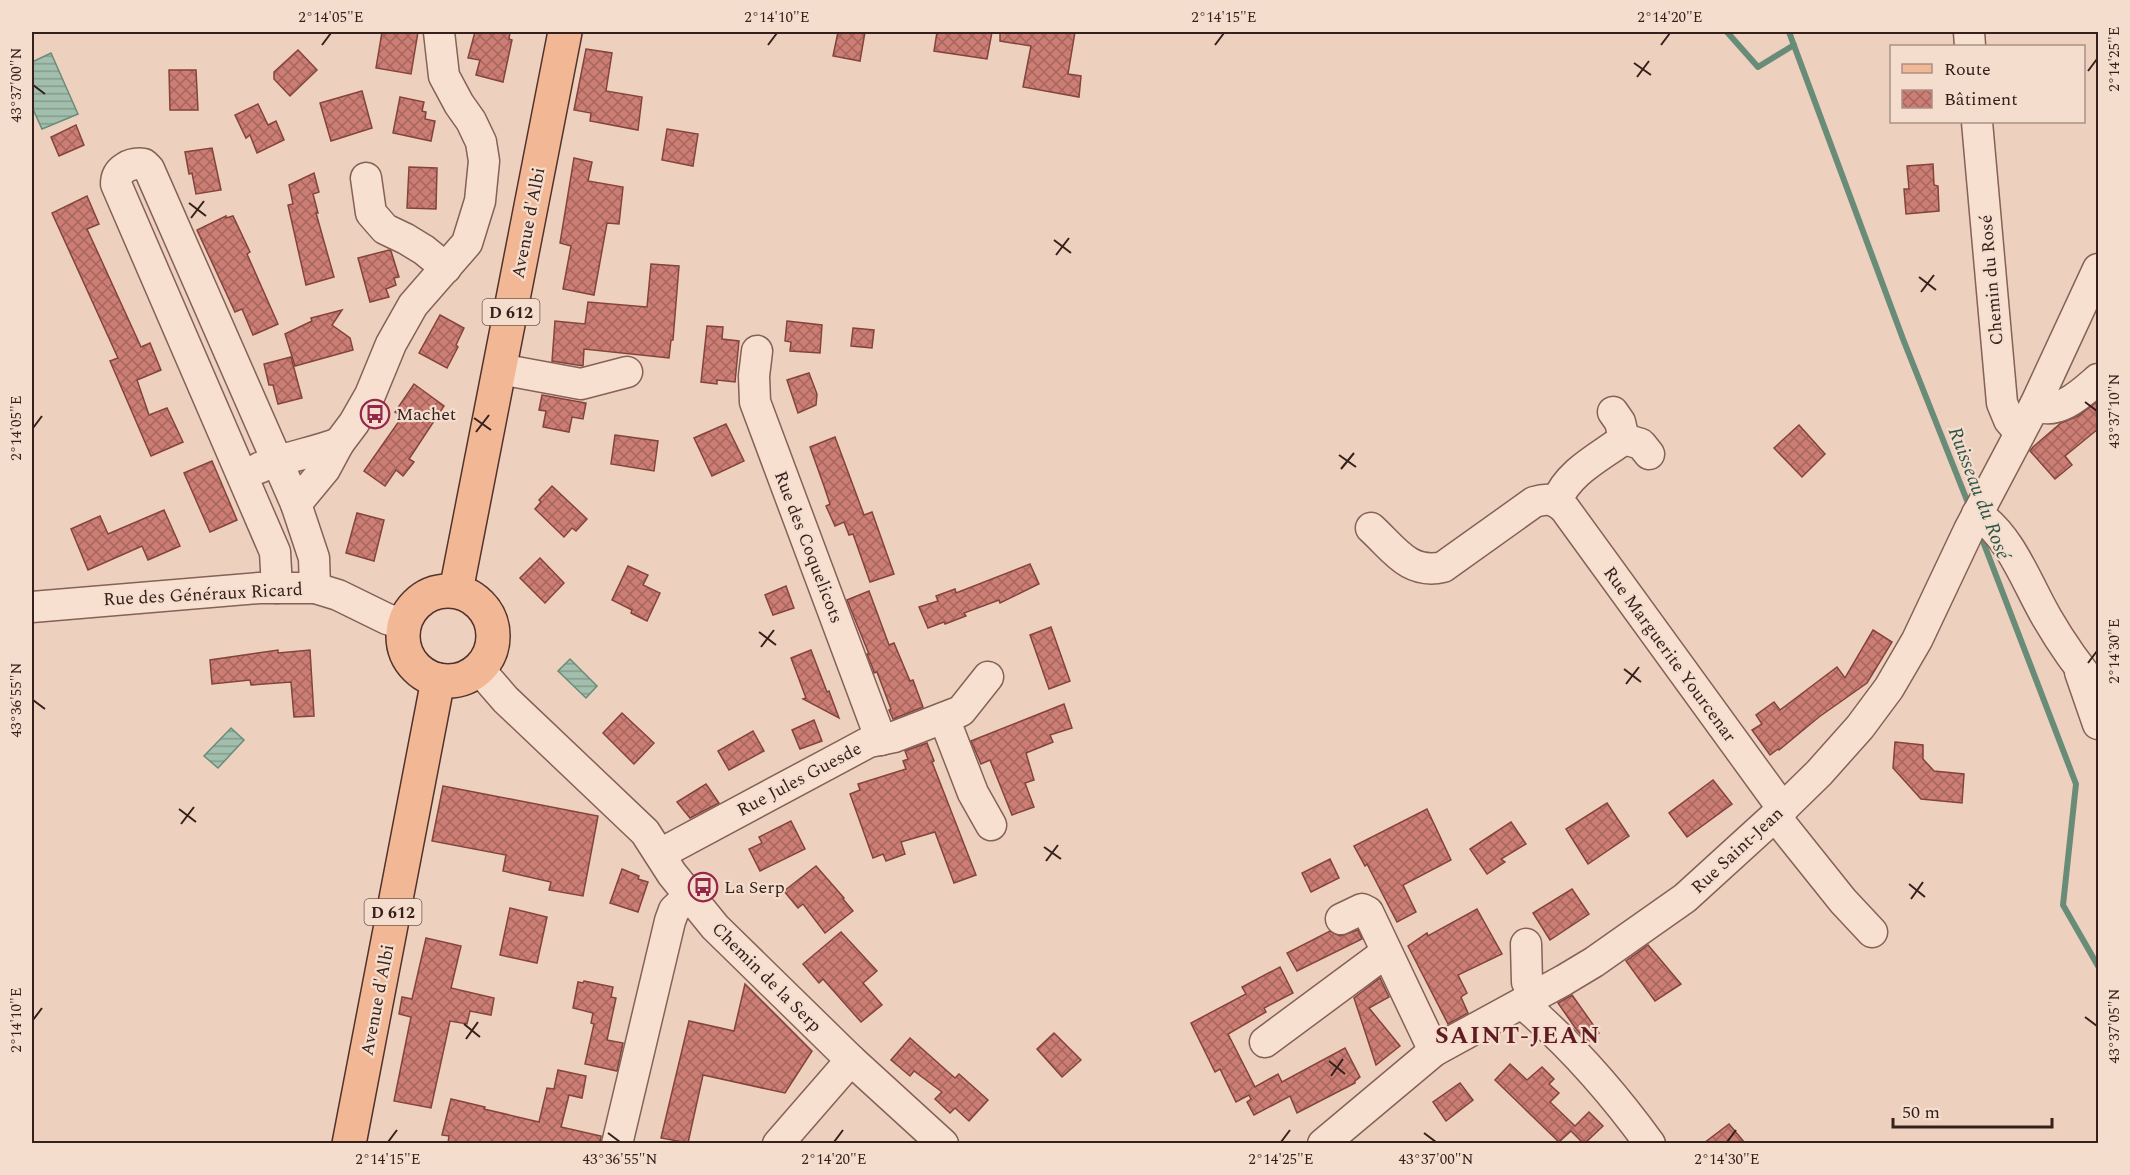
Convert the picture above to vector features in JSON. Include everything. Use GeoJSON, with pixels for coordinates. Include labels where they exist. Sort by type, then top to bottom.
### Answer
{"type":"FeatureCollection","features":[{"type":"Feature","properties":{"kind":"main road","name":"Avenue d'Albi"},"geometry":{"type":"LineString","coordinates":[[456,591],[565,32]]}},
{"type":"Feature","properties":{"kind":"main road"},"geometry":{"type":"LineString","coordinates":[[442,591],[456,591],[469,596],[489,616],[493,630],[492,644],[488,657],[479,669],[459,680],[438,680],[423,674],[413,665],[406,653],[403,640],[404,624],[417,603],[429,595],[442,591]]}},
{"type":"Feature","properties":{"kind":"main road","name":"Avenue d'Albi"},"geometry":{"type":"LineString","coordinates":[[349,1143],[438,680]]}},
{"type":"Feature","properties":{"kind":"street"},"geometry":{"type":"LineString","coordinates":[[296,504],[325,468],[354,423],[370,395],[381,364],[413,306],[467,243],[480,201],[484,161],[481,142],[471,120],[459,104],[444,76],[439,32]]}},
{"type":"Feature","properties":{"kind":"street","name":"Chemin du Rosé"},"geometry":{"type":"LineString","coordinates":[[1977,123],[2002,403],[2009,420],[2020,433]]}},
{"type":"Feature","properties":{"kind":"street"},"geometry":{"type":"LineString","coordinates":[[277,588],[275,552],[116,184],[119,171],[137,162],[149,169],[296,504],[314,558],[315,588]]}},
{"type":"Feature","properties":{"kind":"street"},"geometry":{"type":"LineString","coordinates":[[366,178],[371,213],[385,229],[415,244],[446,268]]}},
{"type":"Feature","properties":{"kind":"street"},"geometry":{"type":"LineString","coordinates":[[154,271],[187,255]]}},
{"type":"Feature","properties":{"kind":"street","name":"Rue Saint-Jean"},"geometry":{"type":"LineString","coordinates":[[1323,1143],[1434,1051],[1529,1001],[1594,962],[1685,898],[1779,813],[1860,727],[1889,688],[1917,640],[1979,511],[2035,405],[2098,269]]}},
{"type":"Feature","properties":{"kind":"street","name":"Rue des Coquelicots"},"geometry":{"type":"LineString","coordinates":[[757,351],[754,376],[755,402],[881,740]]}},
{"type":"Feature","properties":{"kind":"street"},"geometry":{"type":"LineString","coordinates":[[500,369],[581,384],[627,372]]}},
{"type":"Feature","properties":{"kind":"street"},"geometry":{"type":"LineString","coordinates":[[2035,405],[2042,409],[2064,404],[2098,379]]}},
{"type":"Feature","properties":{"kind":"street"},"geometry":{"type":"LineString","coordinates":[[1371,528],[1407,562],[1418,568],[1431,570],[1443,567],[1534,502],[1546,498],[1557,501],[1561,489],[1572,477],[1636,447],[1612,412]]}},
{"type":"Feature","properties":{"kind":"street"},"geometry":{"type":"LineString","coordinates":[[243,475],[276,461],[313,453],[339,443]]}},
{"type":"Feature","properties":{"kind":"street","name":"Rue Marguerite Yourcenar"},"geometry":{"type":"LineString","coordinates":[[1557,501],[1843,901],[1872,933]]}},
{"type":"Feature","properties":{"kind":"street"},"geometry":{"type":"LineString","coordinates":[[1979,511],[2011,553],[2048,619],[2078,666],[2098,690]]}},
{"type":"Feature","properties":{"kind":"street","name":"Rue des Généraux Ricard"},"geometry":{"type":"LineString","coordinates":[[32,606],[259,588],[315,588],[338,595],[387,619],[404,624]]}},
{"type":"Feature","properties":{"kind":"street"},"geometry":{"type":"LineString","coordinates":[[2078,666],[2098,724]]}},
{"type":"Feature","properties":{"kind":"street","name":"Chemin de la Serp"},"geometry":{"type":"LineString","coordinates":[[479,669],[506,699],[645,832],[689,896],[716,927],[851,1060],[944,1143]]}},
{"type":"Feature","properties":{"kind":"street","name":"Rue Jules Guesde"},"geometry":{"type":"LineString","coordinates":[[660,854],[869,742],[894,737],[961,711],[988,676]]}},
{"type":"Feature","properties":{"kind":"street"},"geometry":{"type":"LineString","coordinates":[[945,718],[973,793],[991,825]]}},
{"type":"Feature","properties":{"kind":"street"},"geometry":{"type":"LineString","coordinates":[[617,1143],[670,921],[674,910],[689,896]]}},
{"type":"Feature","properties":{"kind":"street"},"geometry":{"type":"LineString","coordinates":[[1341,919],[1362,909],[1368,912],[1434,1051]]}},
{"type":"Feature","properties":{"kind":"street"},"geometry":{"type":"LineString","coordinates":[[1526,944],[1529,1001],[1549,1027],[1598,1077],[1650,1143]]}},
{"type":"Feature","properties":{"kind":"street"},"geometry":{"type":"LineString","coordinates":[[1265,1042],[1377,958],[1387,954]]}},
{"type":"Feature","properties":{"kind":"street"},"geometry":{"type":"LineString","coordinates":[[778,1143],[851,1060]]}},
{"type":"Feature","properties":{"kind":"shaded area"},"geometry":{"type":"Polygon","coordinates":[[[51,53],[78,114],[42,129],[32,107],[32,62],[51,53]]]}},
{"type":"Feature","properties":{"kind":"shaded area"},"geometry":{"type":"Polygon","coordinates":[[[570,659],[597,686],[586,698],[558,671],[570,659]]]}},
{"type":"Feature","properties":{"kind":"shaded area"},"geometry":{"type":"Polygon","coordinates":[[[231,728],[244,740],[218,768],[204,756],[231,728]]]}},
{"type":"Feature","properties":{"kind":"building"},"geometry":{"type":"Polygon","coordinates":[[[382,32],[418,32],[411,74],[376,68],[382,32]]]}},
{"type":"Feature","properties":{"kind":"building"},"geometry":{"type":"Polygon","coordinates":[[[475,32],[510,32],[509,39],[512,40],[503,82],[476,75],[480,60],[468,58],[475,32]]]}},
{"type":"Feature","properties":{"kind":"building"},"geometry":{"type":"Polygon","coordinates":[[[838,32],[865,32],[860,61],[833,56],[838,32]]]}},
{"type":"Feature","properties":{"kind":"building"},"geometry":{"type":"Polygon","coordinates":[[[937,32],[992,32],[987,59],[934,51],[937,32]]]}},
{"type":"Feature","properties":{"kind":"building"},"geometry":{"type":"Polygon","coordinates":[[[1000,32],[1075,32],[1068,74],[1081,76],[1079,97],[1023,87],[1031,46],[1000,41],[1000,32]]]}},
{"type":"Feature","properties":{"kind":"building"},"geometry":{"type":"Polygon","coordinates":[[[586,49],[612,53],[606,91],[642,97],[638,130],[590,121],[591,113],[574,110],[586,49]]]}},
{"type":"Feature","properties":{"kind":"building"},"geometry":{"type":"Polygon","coordinates":[[[298,50],[317,70],[290,96],[274,79],[274,72],[298,50]]]}},
{"type":"Feature","properties":{"kind":"building"},"geometry":{"type":"Polygon","coordinates":[[[169,70],[196,70],[198,110],[170,110],[169,70]]]}},
{"type":"Feature","properties":{"kind":"building"},"geometry":{"type":"Polygon","coordinates":[[[362,91],[372,128],[331,141],[320,103],[362,91]]]}},
{"type":"Feature","properties":{"kind":"building"},"geometry":{"type":"Polygon","coordinates":[[[400,97],[424,102],[422,111],[426,112],[425,119],[435,121],[431,141],[393,133],[400,97]]]}},
{"type":"Feature","properties":{"kind":"building"},"geometry":{"type":"Polygon","coordinates":[[[258,104],[268,125],[276,121],[284,140],[257,153],[250,135],[246,138],[235,115],[258,104]]]}},
{"type":"Feature","properties":{"kind":"building"},"geometry":{"type":"Polygon","coordinates":[[[76,125],[84,145],[59,156],[51,137],[76,125]]]}},
{"type":"Feature","properties":{"kind":"building"},"geometry":{"type":"Polygon","coordinates":[[[667,129],[698,134],[693,166],[662,160],[667,129]]]}},
{"type":"Feature","properties":{"kind":"building"},"geometry":{"type":"Polygon","coordinates":[[[212,148],[221,190],[196,194],[185,152],[212,148]]]}},
{"type":"Feature","properties":{"kind":"building"},"geometry":{"type":"Polygon","coordinates":[[[574,158],[592,162],[588,181],[623,187],[619,224],[607,223],[594,295],[563,289],[571,246],[560,243],[574,158]]]}},
{"type":"Feature","properties":{"kind":"building"},"geometry":{"type":"Polygon","coordinates":[[[1933,164],[1934,185],[1938,186],[1939,211],[1906,214],[1904,189],[1909,189],[1907,166],[1933,164]]]}},
{"type":"Feature","properties":{"kind":"building"},"geometry":{"type":"Polygon","coordinates":[[[409,167],[437,168],[436,209],[407,208],[409,167]]]}},
{"type":"Feature","properties":{"kind":"building"},"geometry":{"type":"Polygon","coordinates":[[[314,173],[319,192],[313,194],[318,213],[316,213],[334,277],[306,285],[288,205],[293,204],[289,185],[314,173]]]}},
{"type":"Feature","properties":{"kind":"building"},"geometry":{"type":"Polygon","coordinates":[[[87,196],[99,224],[87,229],[141,347],[150,343],[161,370],[137,380],[149,415],[167,408],[183,442],[151,456],[110,361],[118,358],[52,213],[87,196]]]}},
{"type":"Feature","properties":{"kind":"building"},"geometry":{"type":"Polygon","coordinates":[[[226,216],[226,218],[233,216],[250,252],[247,254],[278,324],[253,335],[242,309],[235,312],[197,230],[226,216]]]}},
{"type":"Feature","properties":{"kind":"building"},"geometry":{"type":"Polygon","coordinates":[[[389,250],[399,277],[394,278],[396,285],[386,289],[389,297],[370,302],[358,258],[389,250]]]}},
{"type":"Feature","properties":{"kind":"building"},"geometry":{"type":"Polygon","coordinates":[[[651,264],[679,266],[673,340],[671,340],[669,358],[584,349],[583,366],[552,361],[555,321],[585,324],[588,302],[647,307],[651,264]]]}},
{"type":"Feature","properties":{"kind":"building"},"geometry":{"type":"Polygon","coordinates":[[[342,310],[332,325],[350,338],[353,350],[295,366],[285,334],[312,321],[311,318],[342,310]]]}},
{"type":"Feature","properties":{"kind":"building"},"geometry":{"type":"Polygon","coordinates":[[[440,315],[464,328],[456,345],[458,347],[447,368],[419,353],[440,315]]]}},
{"type":"Feature","properties":{"kind":"building"},"geometry":{"type":"Polygon","coordinates":[[[787,321],[822,325],[820,353],[790,351],[791,342],[785,341],[787,321]]]}},
{"type":"Feature","properties":{"kind":"building"},"geometry":{"type":"Polygon","coordinates":[[[707,326],[723,327],[722,339],[739,341],[735,382],[717,380],[717,384],[701,382],[707,326]]]}},
{"type":"Feature","properties":{"kind":"building"},"geometry":{"type":"Polygon","coordinates":[[[853,328],[874,330],[872,348],[851,346],[853,328]]]}},
{"type":"Feature","properties":{"kind":"building"},"geometry":{"type":"Polygon","coordinates":[[[291,357],[302,398],[278,404],[273,385],[269,385],[264,364],[291,357]]]}},
{"type":"Feature","properties":{"kind":"building"},"geometry":{"type":"Polygon","coordinates":[[[809,373],[817,394],[816,405],[798,413],[787,380],[809,373]]]}},
{"type":"Feature","properties":{"kind":"building"},"geometry":{"type":"Polygon","coordinates":[[[414,384],[444,406],[409,459],[414,462],[403,476],[396,470],[385,486],[364,471],[402,417],[395,412],[414,384]]]}},
{"type":"Feature","properties":{"kind":"building"},"geometry":{"type":"Polygon","coordinates":[[[542,395],[586,403],[583,419],[572,417],[569,432],[543,427],[546,411],[539,410],[542,395]]]}},
{"type":"Feature","properties":{"kind":"building"},"geometry":{"type":"Polygon","coordinates":[[[2098,401],[2098,429],[2065,456],[2072,465],[2055,479],[2030,451],[2061,423],[2078,416],[2098,401]]]}},
{"type":"Feature","properties":{"kind":"building"},"geometry":{"type":"Polygon","coordinates":[[[726,424],[744,461],[712,476],[694,438],[726,424]]]}},
{"type":"Feature","properties":{"kind":"building"},"geometry":{"type":"Polygon","coordinates":[[[1799,425],[1825,454],[1802,477],[1774,448],[1799,425]]]}},
{"type":"Feature","properties":{"kind":"building"},"geometry":{"type":"Polygon","coordinates":[[[615,435],[658,441],[654,471],[611,464],[615,435]]]}},
{"type":"Feature","properties":{"kind":"building"},"geometry":{"type":"Polygon","coordinates":[[[835,437],[864,515],[872,512],[894,574],[870,582],[853,534],[849,535],[844,522],[835,526],[826,506],[830,504],[810,447],[835,437]]]}},
{"type":"Feature","properties":{"kind":"building"},"geometry":{"type":"Polygon","coordinates":[[[212,461],[237,520],[210,532],[184,473],[212,461]]]}},
{"type":"Feature","properties":{"kind":"building"},"geometry":{"type":"Polygon","coordinates":[[[552,486],[587,519],[576,531],[572,528],[564,537],[535,509],[541,502],[539,500],[552,486]]]}},
{"type":"Feature","properties":{"kind":"building"},"geometry":{"type":"Polygon","coordinates":[[[164,510],[180,546],[148,560],[142,546],[88,570],[71,529],[100,516],[108,534],[164,510]]]}},
{"type":"Feature","properties":{"kind":"building"},"geometry":{"type":"Polygon","coordinates":[[[357,513],[384,520],[374,561],[346,553],[357,513]]]}},
{"type":"Feature","properties":{"kind":"building"},"geometry":{"type":"Polygon","coordinates":[[[540,558],[564,583],[545,603],[520,578],[540,558]]]}},
{"type":"Feature","properties":{"kind":"building"},"geometry":{"type":"Polygon","coordinates":[[[1030,564],[1039,584],[1000,603],[999,600],[964,613],[966,616],[928,628],[919,607],[938,601],[936,596],[955,589],[956,593],[1030,564]]]}},
{"type":"Feature","properties":{"kind":"building"},"geometry":{"type":"Polygon","coordinates":[[[628,566],[648,575],[643,585],[660,593],[647,621],[612,600],[628,566]]]}},
{"type":"Feature","properties":{"kind":"building"},"geometry":{"type":"Polygon","coordinates":[[[786,586],[794,608],[773,615],[765,595],[786,586]]]}},
{"type":"Feature","properties":{"kind":"building"},"geometry":{"type":"Polygon","coordinates":[[[869,591],[889,645],[894,643],[910,681],[913,680],[923,707],[893,719],[877,672],[874,673],[867,654],[869,654],[847,600],[869,591]]]}},
{"type":"Feature","properties":{"kind":"building"},"geometry":{"type":"Polygon","coordinates":[[[1051,627],[1070,681],[1049,689],[1030,635],[1051,627]]]}},
{"type":"Feature","properties":{"kind":"building"},"geometry":{"type":"Polygon","coordinates":[[[1873,630],[1892,642],[1867,683],[1770,755],[1752,730],[1762,724],[1756,715],[1774,702],[1780,710],[1837,667],[1845,678],[1873,630]]]}},
{"type":"Feature","properties":{"kind":"building"},"geometry":{"type":"Polygon","coordinates":[[[278,650],[278,653],[310,650],[314,716],[294,717],[291,682],[251,685],[250,680],[212,684],[210,660],[278,650]]]}},
{"type":"Feature","properties":{"kind":"building"},"geometry":{"type":"Polygon","coordinates":[[[811,650],[839,718],[803,699],[806,698],[791,658],[811,650]]]}},
{"type":"Feature","properties":{"kind":"building"},"geometry":{"type":"Polygon","coordinates":[[[1064,704],[1072,728],[1050,735],[1053,742],[1026,753],[1034,780],[1025,783],[1034,807],[1012,815],[990,760],[981,764],[971,741],[1064,704]]]}},
{"type":"Feature","properties":{"kind":"building"},"geometry":{"type":"Polygon","coordinates":[[[622,713],[654,743],[634,764],[603,733],[622,713]]]}},
{"type":"Feature","properties":{"kind":"building"},"geometry":{"type":"Polygon","coordinates":[[[814,720],[822,741],[800,749],[792,730],[814,720]]]}},
{"type":"Feature","properties":{"kind":"building"},"geometry":{"type":"Polygon","coordinates":[[[753,731],[764,751],[729,770],[718,751],[753,731]]]}},
{"type":"Feature","properties":{"kind":"building"},"geometry":{"type":"Polygon","coordinates":[[[1895,742],[1923,745],[1923,759],[1934,771],[1964,774],[1962,803],[1921,799],[1893,768],[1895,742]]]}},
{"type":"Feature","properties":{"kind":"building"},"geometry":{"type":"Polygon","coordinates":[[[927,743],[934,761],[932,762],[976,875],[954,883],[935,832],[901,842],[905,854],[886,861],[883,854],[873,858],[850,794],[860,790],[858,784],[906,769],[903,761],[908,759],[905,751],[927,743]]]}},
{"type":"Feature","properties":{"kind":"building"},"geometry":{"type":"Polygon","coordinates":[[[1713,780],[1732,804],[1687,837],[1669,813],[1713,780]]]}},
{"type":"Feature","properties":{"kind":"building"},"geometry":{"type":"Polygon","coordinates":[[[706,784],[719,803],[690,818],[677,802],[706,784]]]}},
{"type":"Feature","properties":{"kind":"building"},"geometry":{"type":"Polygon","coordinates":[[[443,786],[598,816],[583,896],[549,890],[551,882],[503,871],[506,855],[432,841],[443,786]]]}},
{"type":"Feature","properties":{"kind":"building"},"geometry":{"type":"Polygon","coordinates":[[[1607,803],[1629,836],[1588,864],[1566,829],[1607,803]]]}},
{"type":"Feature","properties":{"kind":"building"},"geometry":{"type":"Polygon","coordinates":[[[1427,809],[1451,860],[1403,885],[1416,912],[1397,922],[1367,864],[1365,866],[1354,846],[1427,809]]]}},
{"type":"Feature","properties":{"kind":"building"},"geometry":{"type":"Polygon","coordinates":[[[791,821],[805,849],[760,871],[749,849],[762,843],[759,837],[791,821]]]}},
{"type":"Feature","properties":{"kind":"building"},"geometry":{"type":"Polygon","coordinates":[[[1511,822],[1526,844],[1501,859],[1505,862],[1487,874],[1470,849],[1511,822]]]}},
{"type":"Feature","properties":{"kind":"building"},"geometry":{"type":"Polygon","coordinates":[[[1330,859],[1339,878],[1311,892],[1302,873],[1330,859]]]}},
{"type":"Feature","properties":{"kind":"building"},"geometry":{"type":"Polygon","coordinates":[[[816,866],[853,911],[825,933],[803,904],[798,908],[784,891],[816,866]]]}},
{"type":"Feature","properties":{"kind":"building"},"geometry":{"type":"Polygon","coordinates":[[[622,869],[648,882],[638,912],[610,903],[622,869]]]}},
{"type":"Feature","properties":{"kind":"building"},"geometry":{"type":"Polygon","coordinates":[[[1572,889],[1589,914],[1550,940],[1533,913],[1572,889]]]}},
{"type":"Feature","properties":{"kind":"building"},"geometry":{"type":"Polygon","coordinates":[[[510,908],[547,917],[537,963],[500,955],[510,908]]]}},
{"type":"Feature","properties":{"kind":"building"},"geometry":{"type":"Polygon","coordinates":[[[1477,909],[1502,954],[1458,975],[1467,993],[1461,997],[1468,1013],[1448,1024],[1408,946],[1427,933],[1428,936],[1477,909]]]}},
{"type":"Feature","properties":{"kind":"building"},"geometry":{"type":"Polygon","coordinates":[[[1358,930],[1362,939],[1297,971],[1287,953],[1330,931],[1340,936],[1358,930]]]}},
{"type":"Feature","properties":{"kind":"building"},"geometry":{"type":"Polygon","coordinates":[[[841,932],[877,971],[863,983],[882,1005],[861,1022],[823,979],[819,983],[803,964],[841,932]]]}},
{"type":"Feature","properties":{"kind":"building"},"geometry":{"type":"Polygon","coordinates":[[[426,938],[461,946],[451,988],[494,998],[491,1015],[470,1011],[467,1024],[450,1021],[431,1108],[394,1101],[411,1017],[399,1014],[402,997],[412,999],[426,938]]]}},
{"type":"Feature","properties":{"kind":"building"},"geometry":{"type":"Polygon","coordinates":[[[1648,945],[1681,984],[1655,1001],[1626,961],[1648,945]]]}},
{"type":"Feature","properties":{"kind":"building"},"geometry":{"type":"Polygon","coordinates":[[[1280,967],[1293,993],[1264,1008],[1266,1012],[1228,1034],[1255,1087],[1278,1074],[1282,1082],[1345,1048],[1360,1077],[1355,1083],[1297,1113],[1290,1096],[1254,1115],[1247,1102],[1251,1099],[1249,1095],[1236,1102],[1220,1069],[1215,1072],[1191,1023],[1246,994],[1242,987],[1280,967]]]}},
{"type":"Feature","properties":{"kind":"building"},"geometry":{"type":"Polygon","coordinates":[[[1380,978],[1389,997],[1369,1008],[1400,1046],[1376,1065],[1354,998],[1380,978]]]}},
{"type":"Feature","properties":{"kind":"building"},"geometry":{"type":"Polygon","coordinates":[[[584,981],[613,987],[611,997],[616,998],[607,1040],[623,1043],[617,1071],[585,1064],[594,1024],[591,1023],[593,1013],[573,1008],[578,982],[583,983],[584,981]]]}},
{"type":"Feature","properties":{"kind":"building"},"geometry":{"type":"Polygon","coordinates":[[[745,984],[812,1051],[785,1093],[703,1075],[688,1143],[661,1138],[689,1021],[734,1031],[745,984]]]}},
{"type":"Feature","properties":{"kind":"building"},"geometry":{"type":"Polygon","coordinates":[[[1572,995],[1599,1033],[1588,1042],[1558,1003],[1572,995]]]}},
{"type":"Feature","properties":{"kind":"building"},"geometry":{"type":"Polygon","coordinates":[[[1054,1033],[1081,1060],[1062,1077],[1037,1049],[1054,1033]]]}},
{"type":"Feature","properties":{"kind":"building"},"geometry":{"type":"Polygon","coordinates":[[[910,1038],[955,1078],[959,1074],[988,1100],[969,1121],[955,1108],[950,1113],[935,1099],[942,1092],[914,1071],[910,1076],[891,1060],[910,1038]]]}},
{"type":"Feature","properties":{"kind":"building"},"geometry":{"type":"Polygon","coordinates":[[[1510,1064],[1527,1080],[1542,1067],[1554,1079],[1549,1084],[1559,1093],[1550,1102],[1575,1126],[1589,1112],[1603,1126],[1585,1143],[1571,1131],[1559,1142],[1495,1080],[1510,1064]]]}},
{"type":"Feature","properties":{"kind":"building"},"geometry":{"type":"Polygon","coordinates":[[[558,1070],[586,1076],[582,1098],[569,1095],[561,1127],[601,1136],[600,1143],[448,1143],[449,1136],[442,1135],[451,1099],[539,1122],[547,1088],[554,1089],[558,1070]]]}},
{"type":"Feature","properties":{"kind":"building"},"geometry":{"type":"Polygon","coordinates":[[[1460,1083],[1473,1100],[1446,1121],[1433,1102],[1460,1083]]]}},
{"type":"Feature","properties":{"kind":"building"},"geometry":{"type":"Polygon","coordinates":[[[1729,1124],[1745,1143],[1704,1143],[1729,1124]]]}},
{"type":"Feature","properties":{"kind":"waterway"},"geometry":{"type":"LineString","coordinates":[[1727,32],[1758,67],[1794,45]]}},
{"type":"Feature","properties":{"kind":"waterway","name":"Ruisseau du Rosé"},"geometry":{"type":"LineString","coordinates":[[1789,32],[1903,339],[1970,508]]}},
{"type":"Feature","properties":{"kind":"waterway","name":"Ruisseau du Rosé"},"geometry":{"type":"LineString","coordinates":[[1979,531],[2076,784],[2063,905],[2098,966]]}},
{"type":"Feature","properties":{"kind":"place","name":"Machet"},"geometry":{"type":"Point","coordinates":[375,414]}},
{"type":"Feature","properties":{"kind":"place","name":"La Serp"},"geometry":{"type":"Point","coordinates":[703,887]}},
{"type":"Feature","properties":{"kind":"district","name":"SAINT-JEAN"},"geometry":{"type":"Point","coordinates":[1518,1035]}}]}
